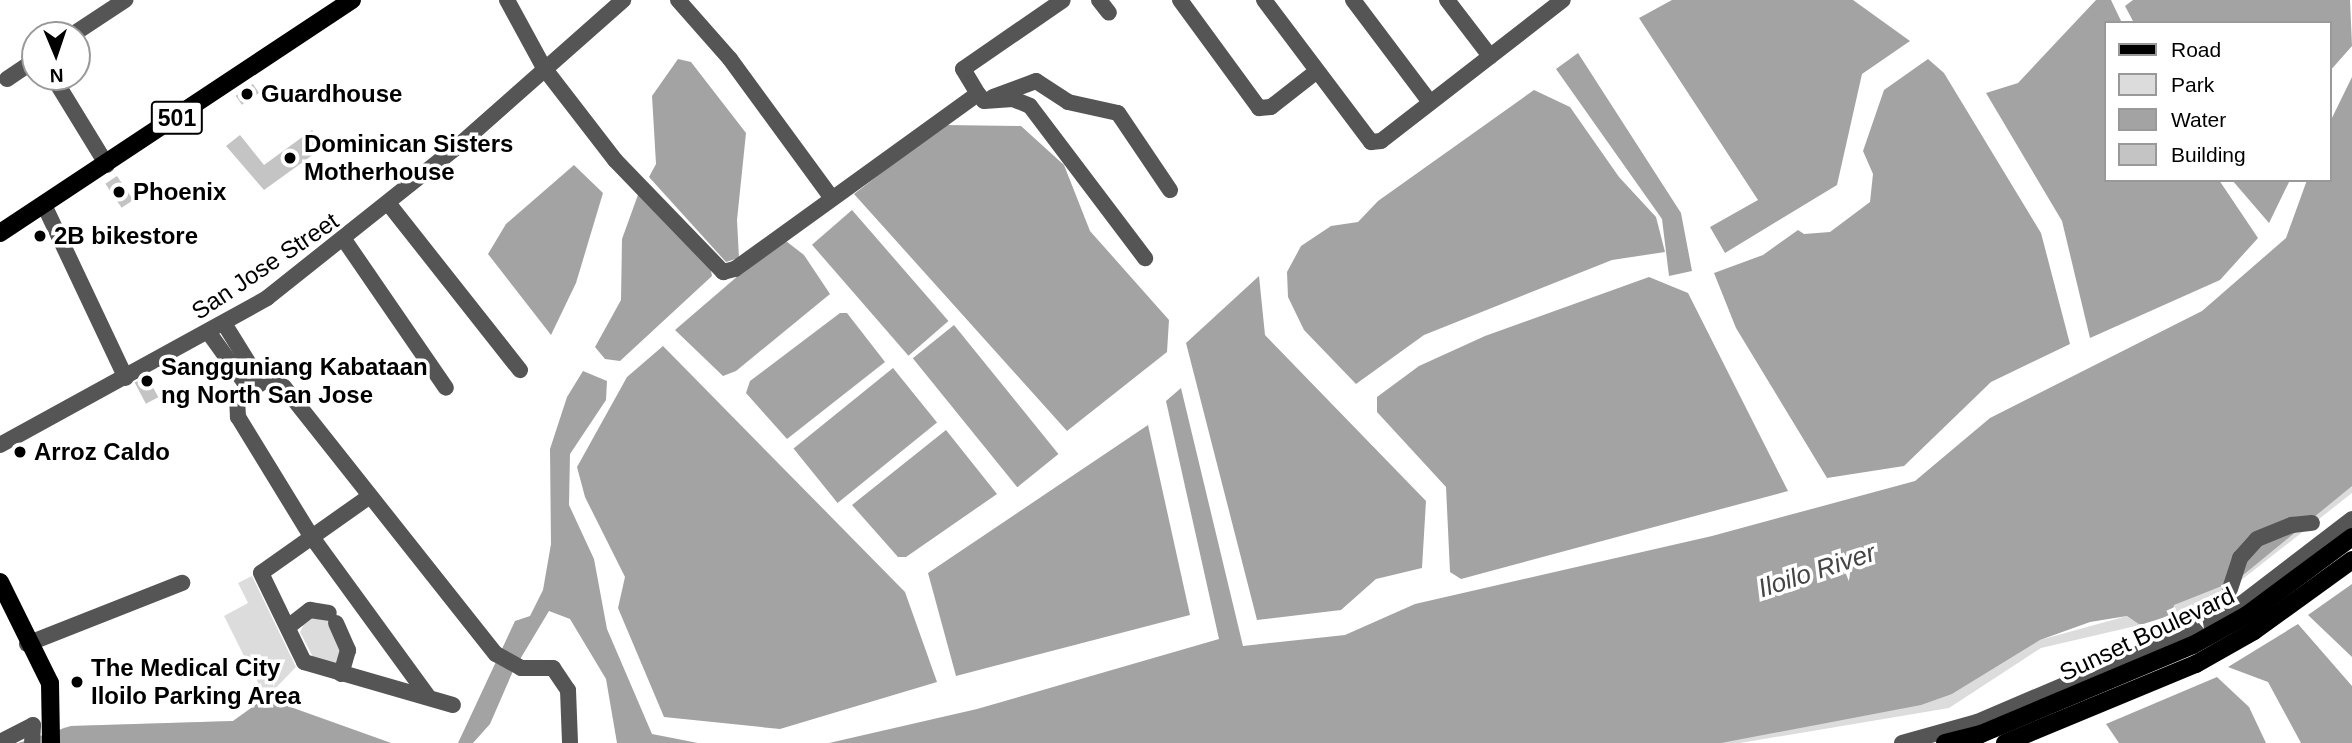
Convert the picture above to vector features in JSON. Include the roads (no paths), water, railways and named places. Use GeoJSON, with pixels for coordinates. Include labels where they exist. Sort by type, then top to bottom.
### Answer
{"type":"FeatureCollection","features":[{"type":"Feature","properties":{"kind":"main road","name":"501"},"geometry":{"type":"LineString","coordinates":[[0,233],[107,165],[352,0]]}},
{"type":"Feature","properties":{"kind":"main road","name":"Sunset Boulevard"},"geometry":{"type":"LineString","coordinates":[[1945,743],[1984,738],[2193,645],[2247,615],[2352,537]]}},
{"type":"Feature","properties":{"kind":"main road","name":"Sunset Boulevard"},"geometry":{"type":"LineString","coordinates":[[2006,743],[2196,664],[2254,631],[2352,560]]}},
{"type":"Feature","properties":{"kind":"main road"},"geometry":{"type":"LineString","coordinates":[[0,582],[27,644],[50,683],[51,743]]}},
{"type":"Feature","properties":{"kind":"street"},"geometry":{"type":"LineString","coordinates":[[91,22],[125,0]]}},
{"type":"Feature","properties":{"kind":"street"},"geometry":{"type":"LineString","coordinates":[[507,0],[544,68],[615,160],[723,272],[735,269],[831,197],[981,98],[1036,81],[1068,102],[1118,113],[1170,190]]}},
{"type":"Feature","properties":{"kind":"street","name":"San Jose Street"},"geometry":{"type":"LineString","coordinates":[[0,445],[225,325],[345,241],[623,0]]}},
{"type":"Feature","properties":{"kind":"street"},"geometry":{"type":"LineString","coordinates":[[678,0],[730,59],[831,197]]}},
{"type":"Feature","properties":{"kind":"street"},"geometry":{"type":"LineString","coordinates":[[981,98],[963,69],[1063,0]]}},
{"type":"Feature","properties":{"kind":"street"},"geometry":{"type":"LineString","coordinates":[[1180,0],[1259,108],[1271,107],[1317,71]]}},
{"type":"Feature","properties":{"kind":"street"},"geometry":{"type":"LineString","coordinates":[[1264,0],[1371,142],[1381,141],[1563,0]]}},
{"type":"Feature","properties":{"kind":"street"},"geometry":{"type":"LineString","coordinates":[[1353,0],[1430,102]]}},
{"type":"Feature","properties":{"kind":"street"},"geometry":{"type":"LineString","coordinates":[[1447,0],[1490,56]]}},
{"type":"Feature","properties":{"kind":"street"},"geometry":{"type":"LineString","coordinates":[[7,79],[21,70]]}},
{"type":"Feature","properties":{"kind":"street"},"geometry":{"type":"LineString","coordinates":[[62,91],[107,165]]}},
{"type":"Feature","properties":{"kind":"street"},"geometry":{"type":"LineString","coordinates":[[981,98],[1013,99],[1030,106],[1144,258]]}},
{"type":"Feature","properties":{"kind":"street"},"geometry":{"type":"LineString","coordinates":[[388,203],[520,370]]}},
{"type":"Feature","properties":{"kind":"street"},"geometry":{"type":"LineString","coordinates":[[45,206],[126,378]]}},
{"type":"Feature","properties":{"kind":"street"},"geometry":{"type":"LineString","coordinates":[[345,241],[446,388]]}},
{"type":"Feature","properties":{"kind":"street"},"geometry":{"type":"LineString","coordinates":[[225,325],[255,386]]}},
{"type":"Feature","properties":{"kind":"street"},"geometry":{"type":"LineString","coordinates":[[209,333],[255,386]]}},
{"type":"Feature","properties":{"kind":"street"},"geometry":{"type":"LineString","coordinates":[[427,695],[311,536],[238,417],[237,400],[255,386],[284,387],[496,654],[521,668],[553,668],[568,690],[570,743]]}},
{"type":"Feature","properties":{"kind":"street"},"geometry":{"type":"LineString","coordinates":[[370,496],[261,573],[304,662],[427,695],[453,705]]}},
{"type":"Feature","properties":{"kind":"street"},"geometry":{"type":"LineString","coordinates":[[1902,743],[1977,722],[2187,633],[2241,604],[2352,519]]}},
{"type":"Feature","properties":{"kind":"street"},"geometry":{"type":"LineString","coordinates":[[2230,589],[2240,558],[2257,539],[2292,524],[2312,523]]}},
{"type":"Feature","properties":{"kind":"street"},"geometry":{"type":"LineString","coordinates":[[27,644],[182,583]]}},
{"type":"Feature","properties":{"kind":"street"},"geometry":{"type":"LineString","coordinates":[[288,627],[310,610],[332,618],[348,650],[341,674]]}},
{"type":"Feature","properties":{"kind":"street"},"geometry":{"type":"LineString","coordinates":[[0,741],[32,734]]}},
{"type":"Feature","properties":{"kind":"water"},"geometry":{"type":"Polygon","coordinates":[[[1672,0],[1853,0],[1910,41],[1862,74],[1837,185],[1725,253],[1710,227],[1758,200],[1639,18],[1672,0]]]}},
{"type":"Feature","properties":{"kind":"water"},"geometry":{"type":"Polygon","coordinates":[[[2096,0],[2111,0],[2121,21],[2104,21],[2104,182],[2220,182],[2258,238],[2220,280],[2090,338],[2062,221],[1986,93],[2018,83],[2096,0]]]}},
{"type":"Feature","properties":{"kind":"water"},"geometry":{"type":"Polygon","coordinates":[[[2133,0],[2350,0],[2352,46],[2331,70],[2331,21],[2133,21],[2125,6],[2133,0]]]}},
{"type":"Feature","properties":{"kind":"water"},"geometry":{"type":"Polygon","coordinates":[[[1578,53],[1681,213],[1692,271],[1669,276],[1662,219],[1556,69],[1578,53]]]}},
{"type":"Feature","properties":{"kind":"water"},"geometry":{"type":"Polygon","coordinates":[[[678,59],[691,62],[746,133],[737,220],[739,258],[726,262],[649,177],[656,164],[652,96],[678,59]]]}},
{"type":"Feature","properties":{"kind":"water"},"geometry":{"type":"Polygon","coordinates":[[[1928,59],[1944,73],[2041,233],[2070,344],[1991,382],[1904,466],[1827,478],[1736,328],[1714,273],[1763,255],[1798,230],[1804,234],[1830,232],[1870,202],[1873,174],[1863,151],[1884,90],[1928,59]]]}},
{"type":"Feature","properties":{"kind":"water","name":"Iloilo River"},"geometry":{"type":"Polygon","coordinates":[[[2352,77],[2352,486],[2237,580],[2174,605],[2172,615],[2140,625],[2127,616],[2090,622],[2040,640],[1952,694],[1921,705],[1721,743],[829,743],[977,709],[1219,639],[1166,401],[1181,388],[1243,646],[1345,635],[1415,604],[1712,536],[1915,481],[1990,418],[2202,311],[2286,238],[2306,182],[2331,182],[2331,120],[2352,77]]]}},
{"type":"Feature","properties":{"kind":"water"},"geometry":{"type":"Polygon","coordinates":[[[1534,90],[1570,107],[1619,177],[1656,217],[1665,252],[1612,260],[1424,335],[1356,384],[1304,330],[1288,297],[1287,272],[1301,246],[1331,226],[1358,222],[1378,201],[1534,90]]]}},
{"type":"Feature","properties":{"kind":"water"},"geometry":{"type":"Polygon","coordinates":[[[944,125],[1021,126],[1064,165],[1090,231],[1169,320],[1167,352],[1067,431],[854,194],[944,125]]]}},
{"type":"Feature","properties":{"kind":"water"},"geometry":{"type":"Polygon","coordinates":[[[574,165],[603,193],[576,283],[551,335],[488,254],[506,224],[574,165]]]}},
{"type":"Feature","properties":{"kind":"water"},"geometry":{"type":"Polygon","coordinates":[[[2234,182],[2289,182],[2269,223],[2234,182]]]}},
{"type":"Feature","properties":{"kind":"water"},"geometry":{"type":"Polygon","coordinates":[[[639,192],[710,265],[712,276],[620,361],[605,359],[595,347],[621,300],[622,239],[639,192]]]}},
{"type":"Feature","properties":{"kind":"water"},"geometry":{"type":"Polygon","coordinates":[[[852,210],[948,321],[908,356],[812,245],[852,210]]]}},
{"type":"Feature","properties":{"kind":"water"},"geometry":{"type":"Polygon","coordinates":[[[782,238],[804,255],[830,294],[736,371],[723,376],[675,330],[782,238]]]}},
{"type":"Feature","properties":{"kind":"water"},"geometry":{"type":"Polygon","coordinates":[[[1259,276],[1265,335],[1426,501],[1422,568],[1376,579],[1341,610],[1257,620],[1186,343],[1259,276]]]}},
{"type":"Feature","properties":{"kind":"water"},"geometry":{"type":"Polygon","coordinates":[[[1649,277],[1688,293],[1788,491],[1461,579],[1450,572],[1446,487],[1377,412],[1377,397],[1419,366],[1485,336],[1649,277]]]}},
{"type":"Feature","properties":{"kind":"water"},"geometry":{"type":"Polygon","coordinates":[[[840,313],[847,313],[885,362],[787,439],[746,393],[750,381],[840,313]]]}},
{"type":"Feature","properties":{"kind":"water"},"geometry":{"type":"Polygon","coordinates":[[[954,325],[1058,454],[1017,487],[913,358],[954,325]]]}},
{"type":"Feature","properties":{"kind":"water"},"geometry":{"type":"Polygon","coordinates":[[[663,346],[905,592],[937,682],[780,729],[664,717],[618,608],[625,577],[585,497],[577,467],[627,377],[663,346]]]}},
{"type":"Feature","properties":{"kind":"water"},"geometry":{"type":"Polygon","coordinates":[[[893,368],[937,422],[838,503],[794,449],[893,368]]]}},
{"type":"Feature","properties":{"kind":"water"},"geometry":{"type":"Polygon","coordinates":[[[583,371],[607,381],[606,400],[570,454],[569,505],[594,559],[607,629],[652,734],[698,743],[617,743],[606,679],[570,619],[549,611],[513,671],[490,724],[473,743],[458,743],[515,621],[530,616],[543,590],[551,544],[550,449],[567,397],[583,371]]]}},
{"type":"Feature","properties":{"kind":"water"},"geometry":{"type":"Polygon","coordinates":[[[1148,425],[1190,615],[956,676],[928,573],[1148,425]]]}},
{"type":"Feature","properties":{"kind":"water"},"geometry":{"type":"Polygon","coordinates":[[[946,430],[997,494],[906,557],[898,557],[852,505],[946,430]]]}},
{"type":"Feature","properties":{"kind":"water"},"geometry":{"type":"Polygon","coordinates":[[[2352,584],[2352,657],[2308,615],[2352,584]]]}},
{"type":"Feature","properties":{"kind":"water"},"geometry":{"type":"Polygon","coordinates":[[[2298,624],[2352,686],[2352,743],[2301,743],[2268,682],[2228,667],[2298,624]]]}},
{"type":"Feature","properties":{"kind":"water"},"geometry":{"type":"Polygon","coordinates":[[[2217,677],[2249,707],[2266,743],[2119,743],[2106,724],[2217,677]]]}},
{"type":"Feature","properties":{"kind":"water"},"geometry":{"type":"Polygon","coordinates":[[[265,698],[391,743],[18,743],[71,726],[233,721],[265,698]]]}},
{"type":"Feature","properties":{"kind":"place","name":"Guardhouse"},"geometry":{"type":"Point","coordinates":[247,94]}},
{"type":"Feature","properties":{"kind":"place","name":"Dominican Sisters Motherhouse"},"geometry":{"type":"Point","coordinates":[290,158]}},
{"type":"Feature","properties":{"kind":"place","name":"Phoenix"},"geometry":{"type":"Point","coordinates":[119,192]}},
{"type":"Feature","properties":{"kind":"place","name":"2B bikestore"},"geometry":{"type":"Point","coordinates":[40,236]}},
{"type":"Feature","properties":{"kind":"place","name":"Sangguniang Kabataan ng North San Jose"},"geometry":{"type":"Point","coordinates":[147,381]}},
{"type":"Feature","properties":{"kind":"place","name":"Arroz Caldo"},"geometry":{"type":"Point","coordinates":[20,452]}},
{"type":"Feature","properties":{"kind":"place","name":"The Medical City Iloilo Parking Area"},"geometry":{"type":"Point","coordinates":[77,682]}}]}
